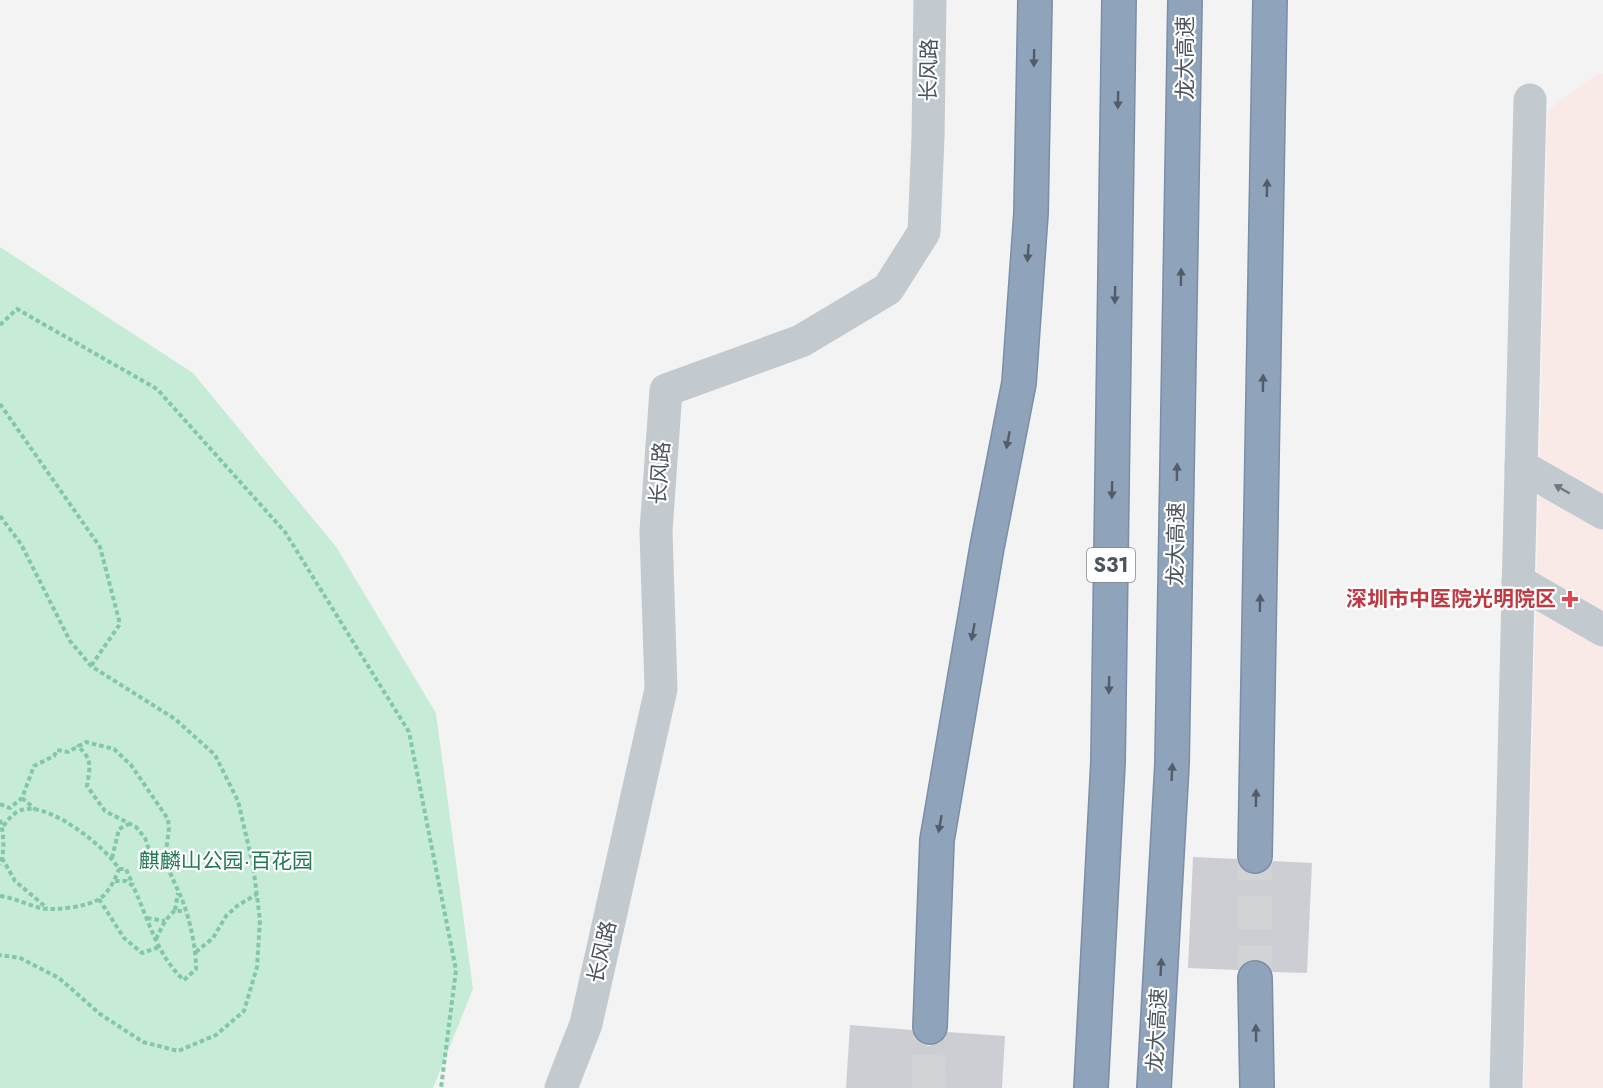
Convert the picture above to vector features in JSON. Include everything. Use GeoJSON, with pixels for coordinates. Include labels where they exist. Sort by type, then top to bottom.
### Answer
{"type":"FeatureCollection","features":[{"type":"Feature","properties":{"kind":"highway"},"geometry":{"type":"LineString","coordinates":[[930,1028],[937,840],[987,547],[1019,383],[1031,213],[1035,0]]}},
{"type":"Feature","properties":{"kind":"highway","name":"S31"},"geometry":{"type":"LineString","coordinates":[[1091,1088],[1108,762],[1119,0]]}},
{"type":"Feature","properties":{"kind":"highway","name":"龙大高速"},"geometry":{"type":"LineString","coordinates":[[1154,1088],[1172,764],[1185,0]]}},
{"type":"Feature","properties":{"kind":"highway"},"geometry":{"type":"LineString","coordinates":[[1255,856],[1270,0]]}},
{"type":"Feature","properties":{"kind":"highway"},"geometry":{"type":"LineString","coordinates":[[1255,978],[1257,1088]]}},
{"type":"Feature","properties":{"kind":"street","name":"长风路"},"geometry":{"type":"LineString","coordinates":[[561,1088],[586,1024],[661,689],[656,531],[666,390],[801,341],[888,289],[924,232],[930,0]]}},
{"type":"Feature","properties":{"kind":"street"},"geometry":{"type":"LineString","coordinates":[[1506,1088],[1530,100]]}},
{"type":"Feature","properties":{"kind":"street"},"geometry":{"type":"LineString","coordinates":[[1521,466],[1603,513]]}},
{"type":"Feature","properties":{"kind":"street"},"geometry":{"type":"LineString","coordinates":[[1518,581],[1603,630]]}},
{"type":"Feature","properties":{"kind":"path"},"geometry":{"type":"LineString","coordinates":[[0,325],[17,309],[157,389],[285,532],[409,732],[456,970],[441,1088]]}},
{"type":"Feature","properties":{"kind":"path"},"geometry":{"type":"LineString","coordinates":[[0,404],[100,547],[120,624],[91,666]]}},
{"type":"Feature","properties":{"kind":"path"},"geometry":{"type":"LineString","coordinates":[[0,516],[21,544],[70,641],[91,666],[175,719],[215,755],[238,801],[253,865],[260,920],[257,967],[244,1011],[216,1035],[178,1051],[143,1042],[100,1014],[59,978],[20,958],[0,955]]}},
{"type":"Feature","properties":{"kind":"path"},"geometry":{"type":"LineString","coordinates":[[0,804],[10,808],[22,798],[34,766],[54,756],[57,750],[68,752],[86,742],[114,749],[131,765],[168,819],[165,859],[185,912],[196,952],[196,969],[184,980],[171,969],[159,947],[126,870],[118,868]]}},
{"type":"Feature","properties":{"kind":"path"},"geometry":{"type":"LineString","coordinates":[[77,745],[90,761],[87,786],[105,811],[136,827],[145,838],[151,856],[159,865],[165,859]]}},
{"type":"Feature","properties":{"kind":"path"},"geometry":{"type":"LineString","coordinates":[[22,798],[36,810]]}},
{"type":"Feature","properties":{"kind":"path"},"geometry":{"type":"LineString","coordinates":[[0,896],[20,899],[47,909],[77,906],[99,899],[115,881],[118,868],[112,858],[91,839],[69,824],[36,810],[27,809],[15,813],[2,828]]}},
{"type":"Feature","properties":{"kind":"path"},"geometry":{"type":"LineString","coordinates":[[0,820],[2,828],[0,865]]}},
{"type":"Feature","properties":{"kind":"path"},"geometry":{"type":"LineString","coordinates":[[112,858],[119,829],[129,824]]}},
{"type":"Feature","properties":{"kind":"path"},"geometry":{"type":"LineString","coordinates":[[2,858],[15,881],[47,909]]}},
{"type":"Feature","properties":{"kind":"path"},"geometry":{"type":"LineString","coordinates":[[115,881],[126,881],[134,886]]}},
{"type":"Feature","properties":{"kind":"path"},"geometry":{"type":"LineString","coordinates":[[156,940],[165,921],[175,910],[178,893]]}},
{"type":"Feature","properties":{"kind":"path"},"geometry":{"type":"LineString","coordinates":[[196,952],[213,938],[226,916],[257,894]]}},
{"type":"Feature","properties":{"kind":"path"},"geometry":{"type":"LineString","coordinates":[[99,899],[124,938],[142,953],[159,947]]}},
{"type":"Feature","properties":{"kind":"path"},"geometry":{"type":"LineString","coordinates":[[175,910],[185,912]]}},
{"type":"Feature","properties":{"kind":"path"},"geometry":{"type":"LineString","coordinates":[[147,918],[165,921]]}},
{"type":"Feature","properties":{"kind":"shaded area","name":"深圳市中医院光明院区"},"geometry":{"type":"Polygon","coordinates":[[[1599,73],[1603,74],[1603,1088],[1524,1088],[1548,110],[1599,73]]]}},
{"type":"Feature","properties":{"kind":"green space","name":"麒麟山公园·百花园"},"geometry":{"type":"Polygon","coordinates":[[[0,247],[193,373],[337,548],[436,713],[473,989],[433,1088],[0,1088],[0,247]]]}},
{"type":"Feature","properties":{"kind":"building"},"geometry":{"type":"Polygon","coordinates":[[[1193,857],[1237,859],[1239,866],[1245,872],[1254,875],[1265,872],[1273,861],[1312,863],[1307,973],[1272,972],[1265,962],[1255,959],[1245,962],[1238,970],[1188,968],[1193,857]]]}},
{"type":"Feature","properties":{"kind":"building"},"geometry":{"type":"Polygon","coordinates":[[[850,1025],[912,1030],[920,1042],[929,1046],[939,1043],[947,1032],[1005,1036],[1002,1088],[846,1088],[850,1025]]]}},
{"type":"Feature","properties":{"kind":"tunnel"},"geometry":{"type":"LineString","coordinates":[[1255,856],[1255,978]]}},
{"type":"Feature","properties":{"kind":"tunnel"},"geometry":{"type":"LineString","coordinates":[[928,1088],[930,1027]]}},
{"type":"Feature","properties":{"kind":"place","name":"深圳市中医院光明院区"},"geometry":{"type":"Point","coordinates":[1570,599]}}]}
